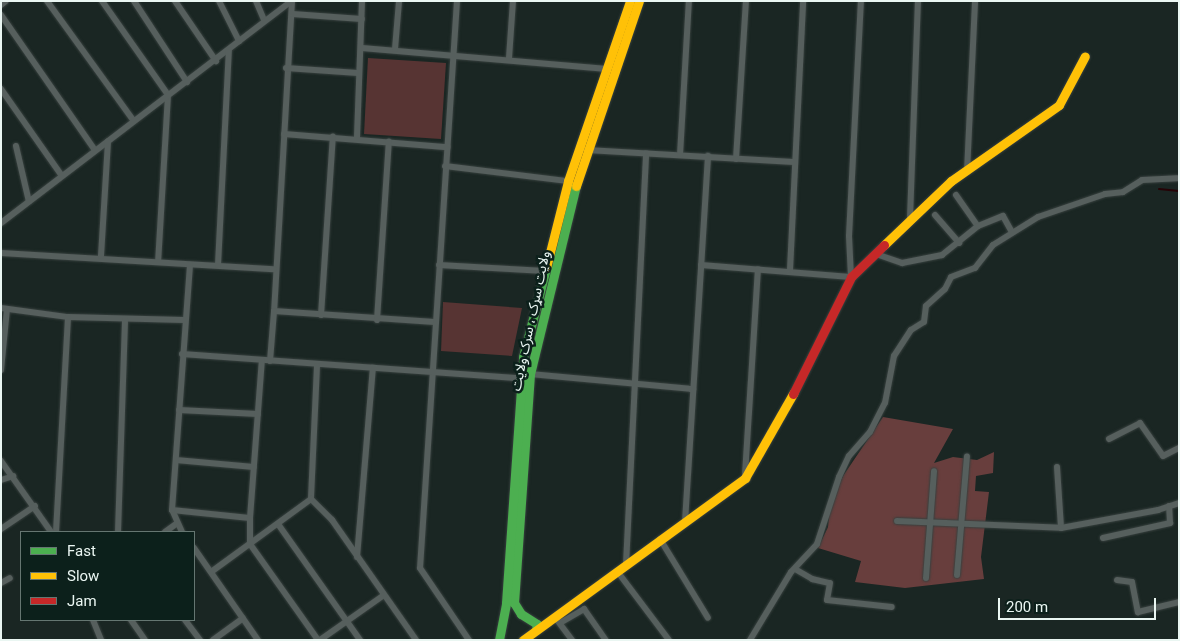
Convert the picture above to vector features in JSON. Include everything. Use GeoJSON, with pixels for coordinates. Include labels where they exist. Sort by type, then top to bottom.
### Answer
{"type":"FeatureCollection","features":[{"type":"Feature","properties":{"kind":"main road","name":"ولایت سړک ، سرک ولایت"},"geometry":{"type":"LineString","coordinates":[[510,603],[519,378],[568,181],[630,1]]}},
{"type":"Feature","properties":{"kind":"main road","name":"ولایت سړک ، سرک ولایت"},"geometry":{"type":"LineString","coordinates":[[499,640],[510,603],[530,374],[547,296],[587,150],[639,1]]}},
{"type":"Feature","properties":{"kind":"main road"},"geometry":{"type":"LineString","coordinates":[[523,640],[536,630],[558,620],[617,571],[745,478],[810,364],[851,277],[910,218],[951,181],[967,172],[1059,105],[1085,56]]}},
{"type":"Feature","properties":{"kind":"main road"},"geometry":{"type":"LineString","coordinates":[[510,603],[521,614],[536,624],[536,630]]}},
{"type":"Feature","properties":{"kind":"street"},"geometry":{"type":"LineString","coordinates":[[1,5],[6,1]]}},
{"type":"Feature","properties":{"kind":"street"},"geometry":{"type":"LineString","coordinates":[[47,1],[134,121]]}},
{"type":"Feature","properties":{"kind":"street"},"geometry":{"type":"LineString","coordinates":[[102,1],[168,95],[158,261]]}},
{"type":"Feature","properties":{"kind":"street"},"geometry":{"type":"LineString","coordinates":[[134,1],[187,82]]}},
{"type":"Feature","properties":{"kind":"street"},"geometry":{"type":"LineString","coordinates":[[175,1],[216,61]]}},
{"type":"Feature","properties":{"kind":"street"},"geometry":{"type":"LineString","coordinates":[[219,1],[239,41]]}},
{"type":"Feature","properties":{"kind":"street"},"geometry":{"type":"LineString","coordinates":[[256,1],[264,20]]}},
{"type":"Feature","properties":{"kind":"street"},"geometry":{"type":"LineString","coordinates":[[1,223],[95,150],[216,61],[264,20],[292,1]]}},
{"type":"Feature","properties":{"kind":"street"},"geometry":{"type":"LineString","coordinates":[[270,361],[274,311],[274,269],[284,134],[286,68],[292,1]]}},
{"type":"Feature","properties":{"kind":"street"},"geometry":{"type":"LineString","coordinates":[[357,137],[358,73],[362,48],[362,1]]}},
{"type":"Feature","properties":{"kind":"street"},"geometry":{"type":"LineString","coordinates":[[396,49],[399,1]]}},
{"type":"Feature","properties":{"kind":"street"},"geometry":{"type":"LineString","coordinates":[[457,1],[420,568],[469,640]]}},
{"type":"Feature","properties":{"kind":"street"},"geometry":{"type":"LineString","coordinates":[[509,58],[514,1]]}},
{"type":"Feature","properties":{"kind":"street"},"geometry":{"type":"LineString","coordinates":[[680,155],[689,1]]}},
{"type":"Feature","properties":{"kind":"street"},"geometry":{"type":"LineString","coordinates":[[736,159],[746,1]]}},
{"type":"Feature","properties":{"kind":"street"},"geometry":{"type":"LineString","coordinates":[[790,270],[803,1]]}},
{"type":"Feature","properties":{"kind":"street"},"geometry":{"type":"LineString","coordinates":[[701,265],[790,270],[851,277],[849,236],[861,1]]}},
{"type":"Feature","properties":{"kind":"street"},"geometry":{"type":"LineString","coordinates":[[910,218],[918,1]]}},
{"type":"Feature","properties":{"kind":"street"},"geometry":{"type":"LineString","coordinates":[[967,172],[975,1]]}},
{"type":"Feature","properties":{"kind":"street"},"geometry":{"type":"LineString","coordinates":[[292,14],[362,19]]}},
{"type":"Feature","properties":{"kind":"street"},"geometry":{"type":"LineString","coordinates":[[1,15],[95,150]]}},
{"type":"Feature","properties":{"kind":"street"},"geometry":{"type":"LineString","coordinates":[[362,48],[509,58],[607,69]]}},
{"type":"Feature","properties":{"kind":"street"},"geometry":{"type":"LineString","coordinates":[[218,265],[229,50]]}},
{"type":"Feature","properties":{"kind":"street"},"geometry":{"type":"LineString","coordinates":[[286,68],[358,73]]}},
{"type":"Feature","properties":{"kind":"street"},"geometry":{"type":"LineString","coordinates":[[1,89],[62,176]]}},
{"type":"Feature","properties":{"kind":"street"},"geometry":{"type":"LineString","coordinates":[[284,134],[357,137],[447,146]]}},
{"type":"Feature","properties":{"kind":"street"},"geometry":{"type":"LineString","coordinates":[[322,315],[333,136]]}},
{"type":"Feature","properties":{"kind":"street"},"geometry":{"type":"LineString","coordinates":[[101,256],[108,141]]}},
{"type":"Feature","properties":{"kind":"street"},"geometry":{"type":"LineString","coordinates":[[377,320],[389,141]]}},
{"type":"Feature","properties":{"kind":"street"},"geometry":{"type":"LineString","coordinates":[[16,146],[29,202]]}},
{"type":"Feature","properties":{"kind":"street"},"geometry":{"type":"LineString","coordinates":[[587,150],[794,162]]}},
{"type":"Feature","properties":{"kind":"street"},"geometry":{"type":"LineString","coordinates":[[626,565],[646,154]]}},
{"type":"Feature","properties":{"kind":"street"},"geometry":{"type":"LineString","coordinates":[[685,522],[708,156]]}},
{"type":"Feature","properties":{"kind":"street"},"geometry":{"type":"LineString","coordinates":[[445,166],[568,181]]}},
{"type":"Feature","properties":{"kind":"street"},"geometry":{"type":"LineString","coordinates":[[750,640],[796,569],[817,544],[838,477],[850,456],[870,432],[885,403],[894,356],[905,338],[924,322],[926,306],[945,290],[951,277],[975,268],[993,245],[1038,217],[1105,194],[1123,192],[1142,180],[1177,178]]}},
{"type":"Feature","properties":{"kind":"street"},"geometry":{"type":"LineString","coordinates":[[956,195],[978,226]]}},
{"type":"Feature","properties":{"kind":"street"},"geometry":{"type":"LineString","coordinates":[[935,215],[959,242]]}},
{"type":"Feature","properties":{"kind":"street"},"geometry":{"type":"LineString","coordinates":[[876,254],[902,264],[916,262],[942,254],[978,226],[1003,216],[1012,232]]}},
{"type":"Feature","properties":{"kind":"street"},"geometry":{"type":"LineString","coordinates":[[1,253],[101,256],[190,265],[274,269]]}},
{"type":"Feature","properties":{"kind":"street"},"geometry":{"type":"LineString","coordinates":[[181,531],[176,524],[172,510],[184,320],[190,265]]}},
{"type":"Feature","properties":{"kind":"street"},"geometry":{"type":"LineString","coordinates":[[439,265],[545,271]]}},
{"type":"Feature","properties":{"kind":"street"},"geometry":{"type":"LineString","coordinates":[[745,478],[758,268]]}},
{"type":"Feature","properties":{"kind":"street"},"geometry":{"type":"LineString","coordinates":[[1,370],[4,308],[68,316],[184,320]]}},
{"type":"Feature","properties":{"kind":"street"},"geometry":{"type":"LineString","coordinates":[[274,311],[377,320],[435,322]]}},
{"type":"Feature","properties":{"kind":"street"},"geometry":{"type":"LineString","coordinates":[[56,531],[68,316]]}},
{"type":"Feature","properties":{"kind":"street"},"geometry":{"type":"LineString","coordinates":[[118,531],[124,319]]}},
{"type":"Feature","properties":{"kind":"street"},"geometry":{"type":"LineString","coordinates":[[182,354],[317,366],[519,378]]}},
{"type":"Feature","properties":{"kind":"street"},"geometry":{"type":"LineString","coordinates":[[262,360],[250,518],[250,544],[319,640],[384,594]]}},
{"type":"Feature","properties":{"kind":"street"},"geometry":{"type":"LineString","coordinates":[[317,366],[311,500],[332,520],[416,640]]}},
{"type":"Feature","properties":{"kind":"street"},"geometry":{"type":"LineString","coordinates":[[358,557],[374,368]]}},
{"type":"Feature","properties":{"kind":"street"},"geometry":{"type":"LineString","coordinates":[[530,374],[693,389]]}},
{"type":"Feature","properties":{"kind":"street"},"geometry":{"type":"LineString","coordinates":[[179,410],[258,414]]}},
{"type":"Feature","properties":{"kind":"street"},"geometry":{"type":"LineString","coordinates":[[1110,439],[1140,423],[1163,456],[1179,448]]}},
{"type":"Feature","properties":{"kind":"street"},"geometry":{"type":"LineString","coordinates":[[956,575],[967,456]]}},
{"type":"Feature","properties":{"kind":"street"},"geometry":{"type":"LineString","coordinates":[[176,460],[254,467]]}},
{"type":"Feature","properties":{"kind":"street"},"geometry":{"type":"LineString","coordinates":[[1,461],[35,506],[50,531]]}},
{"type":"Feature","properties":{"kind":"street"},"geometry":{"type":"LineString","coordinates":[[1057,467],[1061,528]]}},
{"type":"Feature","properties":{"kind":"street"},"geometry":{"type":"LineString","coordinates":[[926,578],[934,471]]}},
{"type":"Feature","properties":{"kind":"street"},"geometry":{"type":"LineString","coordinates":[[1,480],[13,476]]}},
{"type":"Feature","properties":{"kind":"street"},"geometry":{"type":"LineString","coordinates":[[211,572],[311,500]]}},
{"type":"Feature","properties":{"kind":"street"},"geometry":{"type":"LineString","coordinates":[[897,521],[1061,528],[1179,503]]}},
{"type":"Feature","properties":{"kind":"street"},"geometry":{"type":"LineString","coordinates":[[1,529],[35,506]]}},
{"type":"Feature","properties":{"kind":"street"},"geometry":{"type":"LineString","coordinates":[[1103,538],[1170,523],[1169,506]]}},
{"type":"Feature","properties":{"kind":"street"},"geometry":{"type":"LineString","coordinates":[[172,510],[250,518]]}},
{"type":"Feature","properties":{"kind":"street"},"geometry":{"type":"LineString","coordinates":[[166,531],[176,524]]}},
{"type":"Feature","properties":{"kind":"street"},"geometry":{"type":"LineString","coordinates":[[278,524],[360,640]]}},
{"type":"Feature","properties":{"kind":"street"},"geometry":{"type":"LineString","coordinates":[[660,539],[708,618]]}},
{"type":"Feature","properties":{"kind":"street"},"geometry":{"type":"LineString","coordinates":[[195,549],[258,640]]}},
{"type":"Feature","properties":{"kind":"street"},"geometry":{"type":"LineString","coordinates":[[796,569],[812,579],[830,584],[827,600],[892,607]]}},
{"type":"Feature","properties":{"kind":"street"},"geometry":{"type":"LineString","coordinates":[[617,571],[669,640]]}},
{"type":"Feature","properties":{"kind":"street"},"geometry":{"type":"LineString","coordinates":[[1,583],[10,578]]}},
{"type":"Feature","properties":{"kind":"street"},"geometry":{"type":"LineString","coordinates":[[1117,580],[1132,582],[1138,612],[1179,602]]}},
{"type":"Feature","properties":{"kind":"street"},"geometry":{"type":"LineString","coordinates":[[572,640],[558,620],[584,608],[606,640]]}},
{"type":"Feature","properties":{"kind":"street"},"geometry":{"type":"LineString","coordinates":[[213,640],[243,618]]}},
{"type":"Feature","properties":{"kind":"street"},"geometry":{"type":"LineString","coordinates":[[93,621],[101,640]]}},
{"type":"Feature","properties":{"kind":"street"},"geometry":{"type":"LineString","coordinates":[[132,621],[145,640]]}},
{"type":"Feature","properties":{"kind":"street"},"geometry":{"type":"LineString","coordinates":[[186,621],[200,640]]}},
{"type":"Feature","properties":{"kind":"shaded area"},"geometry":{"type":"Polygon","coordinates":[[[368,58],[446,63],[441,139],[364,134],[368,58]]]}},
{"type":"Feature","properties":{"kind":"shaded area"},"geometry":{"type":"Polygon","coordinates":[[[443,302],[522,308],[512,356],[441,351],[443,302]]]}},
{"type":"Feature","properties":{"kind":"shaded area"},"geometry":{"type":"Polygon","coordinates":[[[883,417],[953,429],[934,463],[953,457],[977,460],[994,452],[993,473],[976,476],[975,491],[989,492],[981,557],[984,579],[905,588],[855,582],[861,561],[818,548],[828,527],[830,505],[843,476],[883,417]]]}},
{"type":"Feature","properties":{"kind":"waterway"},"geometry":{"type":"LineString","coordinates":[[1159,189],[1179,191]]}},
{"type":"Feature","properties":{"kind":"traffic: fast"},"geometry":{"type":"LineString","coordinates":[[536,630],[537,624],[521,614],[514,603],[530,374],[576,186]]}},
{"type":"Feature","properties":{"kind":"traffic: fast"},"geometry":{"type":"LineString","coordinates":[[499,640],[506,603],[523,357],[546,268]]}},
{"type":"Feature","properties":{"kind":"traffic: slow"},"geometry":{"type":"LineString","coordinates":[[546,268],[568,181],[630,1]]}},
{"type":"Feature","properties":{"kind":"traffic: slow"},"geometry":{"type":"LineString","coordinates":[[576,186],[639,1]]}},
{"type":"Feature","properties":{"kind":"traffic: slow"},"geometry":{"type":"LineString","coordinates":[[884,245],[951,181],[1059,105],[1085,56]]}},
{"type":"Feature","properties":{"kind":"traffic: slow"},"geometry":{"type":"LineString","coordinates":[[523,640],[745,478],[793,394]]}},
{"type":"Feature","properties":{"kind":"traffic: jam"},"geometry":{"type":"LineString","coordinates":[[793,394],[851,277],[884,245]]}}]}
